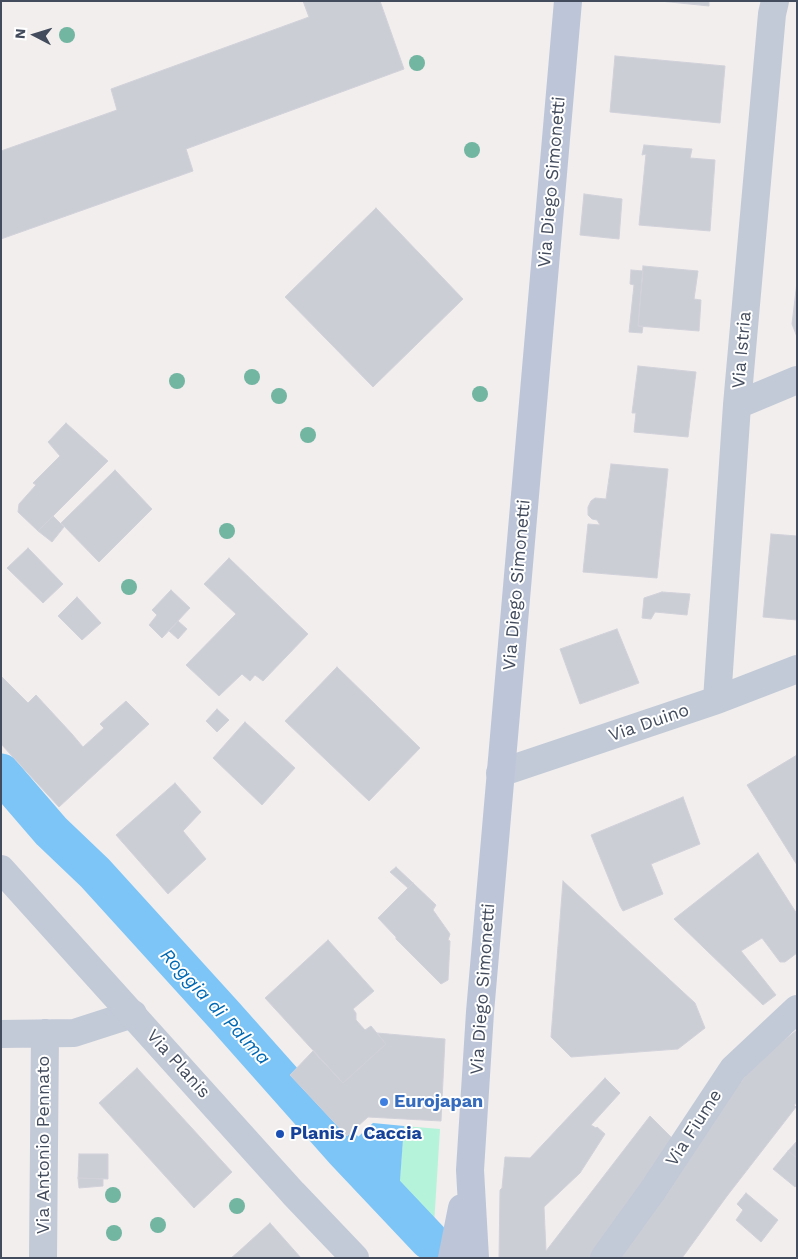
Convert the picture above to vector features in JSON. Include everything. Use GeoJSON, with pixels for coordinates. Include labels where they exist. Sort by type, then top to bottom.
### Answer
{"type":"FeatureCollection","features":[{"type":"Feature","properties":{"kind":"main road","name":"Via Diego Simonetti"},"geometry":{"type":"LineString","coordinates":[[457,1256],[470,1170],[480,1012],[500,773],[568,1]]}},
{"type":"Feature","properties":{"kind":"street","name":"Via Istria"},"geometry":{"type":"LineString","coordinates":[[717,700],[737,405],[772,14],[775,1]]}},
{"type":"Feature","properties":{"kind":"street"},"geometry":{"type":"LineString","coordinates":[[737,405],[797,380]]}},
{"type":"Feature","properties":{"kind":"street","name":"Via Duino"},"geometry":{"type":"LineString","coordinates":[[500,773],[717,700],[797,669]]}},
{"type":"Feature","properties":{"kind":"street","name":"Via Planis"},"geometry":{"type":"LineString","coordinates":[[1,868],[355,1258]]}},
{"type":"Feature","properties":{"kind":"street","name":"Via Fiume"},"geometry":{"type":"LineString","coordinates":[[604,1258],[653,1190],[733,1069],[797,1009]]}},
{"type":"Feature","properties":{"kind":"street"},"geometry":{"type":"LineString","coordinates":[[1,1034],[74,1033],[133,1014]]}},
{"type":"Feature","properties":{"kind":"street","name":"Via Antonio Pennato"},"geometry":{"type":"LineString","coordinates":[[43,1258],[45,1033]]}},
{"type":"Feature","properties":{"kind":"green space"},"geometry":{"type":"Polygon","coordinates":[[[404,1126],[440,1129],[434,1225],[399,1191],[404,1126]]]}},
{"type":"Feature","properties":{"kind":"water"},"geometry":{"type":"Polygon","coordinates":[[[373,1123],[404,1126],[398,1208],[344,1150],[373,1123]]]}},
{"type":"Feature","properties":{"kind":"building"},"geometry":{"type":"Polygon","coordinates":[[[303,1],[380,1],[404,69],[186,149],[193,171],[1,239],[1,151],[117,110],[111,89],[309,17],[303,1]]]}},
{"type":"Feature","properties":{"kind":"building"},"geometry":{"type":"Polygon","coordinates":[[[660,1],[709,1],[709,6],[660,1]]]}},
{"type":"Feature","properties":{"kind":"building"},"geometry":{"type":"Polygon","coordinates":[[[615,56],[725,66],[720,123],[610,112],[615,56]]]}},
{"type":"Feature","properties":{"kind":"building"},"geometry":{"type":"Polygon","coordinates":[[[644,145],[692,149],[690,158],[715,160],[710,231],[639,225],[646,154],[642,155],[644,145]]]}},
{"type":"Feature","properties":{"kind":"building"},"geometry":{"type":"Polygon","coordinates":[[[584,194],[622,199],[619,239],[580,235],[584,194]]]}},
{"type":"Feature","properties":{"kind":"building"},"geometry":{"type":"Polygon","coordinates":[[[376,208],[463,299],[373,387],[285,297],[376,208]]]}},
{"type":"Feature","properties":{"kind":"building"},"geometry":{"type":"Polygon","coordinates":[[[643,266],[698,271],[694,299],[701,300],[699,331],[638,326],[643,266]]]}},
{"type":"Feature","properties":{"kind":"building"},"geometry":{"type":"Polygon","coordinates":[[[631,270],[643,271],[638,326],[643,326],[642,333],[629,332],[634,285],[630,284],[631,270]]]}},
{"type":"Feature","properties":{"kind":"building"},"geometry":{"type":"Polygon","coordinates":[[[797,282],[797,337],[792,324],[797,282]]]}},
{"type":"Feature","properties":{"kind":"building"},"geometry":{"type":"Polygon","coordinates":[[[638,366],[696,372],[688,437],[634,432],[636,413],[632,413],[638,366]]]}},
{"type":"Feature","properties":{"kind":"building"},"geometry":{"type":"Polygon","coordinates":[[[66,423],[108,461],[38,531],[18,512],[19,504],[36,485],[33,483],[60,456],[48,442],[66,423]]]}},
{"type":"Feature","properties":{"kind":"building"},"geometry":{"type":"Polygon","coordinates":[[[611,464],[668,469],[657,578],[583,572],[588,524],[600,525],[597,520],[592,519],[588,515],[588,507],[595,498],[606,499],[611,464]]]}},
{"type":"Feature","properties":{"kind":"building"},"geometry":{"type":"Polygon","coordinates":[[[115,470],[152,509],[99,562],[61,523],[115,470]]]}},
{"type":"Feature","properties":{"kind":"building"},"geometry":{"type":"Polygon","coordinates":[[[53,516],[64,527],[52,542],[38,531],[53,516]]]}},
{"type":"Feature","properties":{"kind":"building"},"geometry":{"type":"Polygon","coordinates":[[[771,534],[797,536],[797,620],[763,617],[771,534]]]}},
{"type":"Feature","properties":{"kind":"building"},"geometry":{"type":"Polygon","coordinates":[[[28,548],[63,584],[43,603],[7,568],[28,548]]]}},
{"type":"Feature","properties":{"kind":"building"},"geometry":{"type":"Polygon","coordinates":[[[229,558],[308,634],[263,681],[255,675],[250,681],[242,674],[219,696],[186,665],[236,614],[204,584],[229,558]]]}},
{"type":"Feature","properties":{"kind":"building"},"geometry":{"type":"Polygon","coordinates":[[[171,590],[190,608],[162,638],[149,625],[157,615],[152,610],[171,590]]]}},
{"type":"Feature","properties":{"kind":"building"},"geometry":{"type":"Polygon","coordinates":[[[662,592],[690,594],[687,615],[655,612],[651,619],[642,618],[644,598],[662,592]]]}},
{"type":"Feature","properties":{"kind":"building"},"geometry":{"type":"Polygon","coordinates":[[[77,597],[101,623],[82,640],[58,616],[77,597]]]}},
{"type":"Feature","properties":{"kind":"building"},"geometry":{"type":"Polygon","coordinates":[[[178,621],[187,629],[178,639],[169,631],[178,621]]]}},
{"type":"Feature","properties":{"kind":"building"},"geometry":{"type":"Polygon","coordinates":[[[617,629],[639,683],[580,704],[560,649],[617,629]]]}},
{"type":"Feature","properties":{"kind":"building"},"geometry":{"type":"Polygon","coordinates":[[[337,667],[420,748],[369,801],[285,721],[337,667]]]}},
{"type":"Feature","properties":{"kind":"building"},"geometry":{"type":"Polygon","coordinates":[[[1,676],[28,703],[36,695],[83,747],[104,728],[100,724],[126,701],[149,724],[59,807],[1,744],[1,676]]]}},
{"type":"Feature","properties":{"kind":"building"},"geometry":{"type":"Polygon","coordinates":[[[217,709],[229,720],[217,732],[206,721],[217,709]]]}},
{"type":"Feature","properties":{"kind":"building"},"geometry":{"type":"Polygon","coordinates":[[[245,722],[295,768],[262,805],[213,758],[245,722]]]}},
{"type":"Feature","properties":{"kind":"building"},"geometry":{"type":"Polygon","coordinates":[[[797,755],[797,865],[747,785],[797,755]]]}},
{"type":"Feature","properties":{"kind":"building"},"geometry":{"type":"Polygon","coordinates":[[[175,783],[201,812],[183,831],[206,859],[168,894],[116,835],[175,783]]]}},
{"type":"Feature","properties":{"kind":"building"},"geometry":{"type":"Polygon","coordinates":[[[683,797],[700,844],[651,864],[663,894],[623,911],[591,835],[683,797]]]}},
{"type":"Feature","properties":{"kind":"building"},"geometry":{"type":"Polygon","coordinates":[[[758,853],[797,914],[797,953],[785,962],[780,962],[762,938],[741,951],[776,995],[763,1005],[674,919],[758,853]]]}},
{"type":"Feature","properties":{"kind":"building"},"geometry":{"type":"Polygon","coordinates":[[[396,867],[413,883],[408,888],[390,872],[396,867]]]}},
{"type":"Feature","properties":{"kind":"building"},"geometry":{"type":"Polygon","coordinates":[[[563,881],[695,1003],[705,1028],[678,1049],[571,1057],[551,1037],[563,881]]]}},
{"type":"Feature","properties":{"kind":"building"},"geometry":{"type":"Polygon","coordinates":[[[413,883],[436,905],[433,910],[450,934],[448,940],[450,941],[448,980],[441,984],[378,918],[413,883]]]}},
{"type":"Feature","properties":{"kind":"building"},"geometry":{"type":"Polygon","coordinates":[[[328,940],[374,991],[353,1009],[356,1013],[356,1020],[365,1030],[371,1026],[386,1044],[343,1083],[265,998],[328,940]]]}},
{"type":"Feature","properties":{"kind":"building"},"geometry":{"type":"Polygon","coordinates":[[[797,1030],[797,1103],[794,1105],[796,1107],[682,1258],[609,1258],[755,1063],[797,1030]]]}},
{"type":"Feature","properties":{"kind":"building"},"geometry":{"type":"Polygon","coordinates":[[[377,1033],[445,1039],[441,1121],[368,1117],[347,1136],[290,1075],[313,1051],[343,1083],[386,1044],[377,1033]]]}},
{"type":"Feature","properties":{"kind":"building"},"geometry":{"type":"Polygon","coordinates":[[[137,1068],[232,1172],[194,1208],[99,1103],[137,1068]]]}},
{"type":"Feature","properties":{"kind":"building"},"geometry":{"type":"Polygon","coordinates":[[[605,1078],[620,1093],[591,1125],[597,1127],[605,1134],[580,1173],[544,1207],[546,1251],[650,1116],[679,1145],[596,1258],[499,1258],[500,1190],[502,1188],[505,1157],[530,1158],[605,1078]]]}},
{"type":"Feature","properties":{"kind":"building"},"geometry":{"type":"Polygon","coordinates":[[[797,1141],[797,1158],[788,1151],[797,1141]]]}},
{"type":"Feature","properties":{"kind":"building"},"geometry":{"type":"Polygon","coordinates":[[[788,1151],[797,1158],[797,1185],[795,1187],[773,1169],[788,1151]]]}},
{"type":"Feature","properties":{"kind":"building"},"geometry":{"type":"Polygon","coordinates":[[[79,1154],[108,1154],[108,1179],[78,1178],[79,1154]]]}},
{"type":"Feature","properties":{"kind":"building"},"geometry":{"type":"Polygon","coordinates":[[[78,1178],[103,1179],[103,1186],[79,1188],[78,1178]]]}},
{"type":"Feature","properties":{"kind":"building"},"geometry":{"type":"Polygon","coordinates":[[[746,1193],[778,1220],[761,1242],[736,1220],[743,1210],[737,1204],[746,1193]]]}},
{"type":"Feature","properties":{"kind":"building"},"geometry":{"type":"Polygon","coordinates":[[[270,1223],[301,1258],[231,1258],[237,1253],[270,1223]]]}},
{"type":"Feature","properties":{"kind":"waterway","name":"Roggia di Palma"},"geometry":{"type":"LineString","coordinates":[[1,773],[51,831],[95,873],[344,1150],[429,1240]]}},
{"type":"Feature","properties":{"kind":"place","name":"Eurojapan"},"geometry":{"type":"Point","coordinates":[384,1102]}},
{"type":"Feature","properties":{"kind":"place","name":"Planis / Caccia"},"geometry":{"type":"Point","coordinates":[280,1134]}}]}
